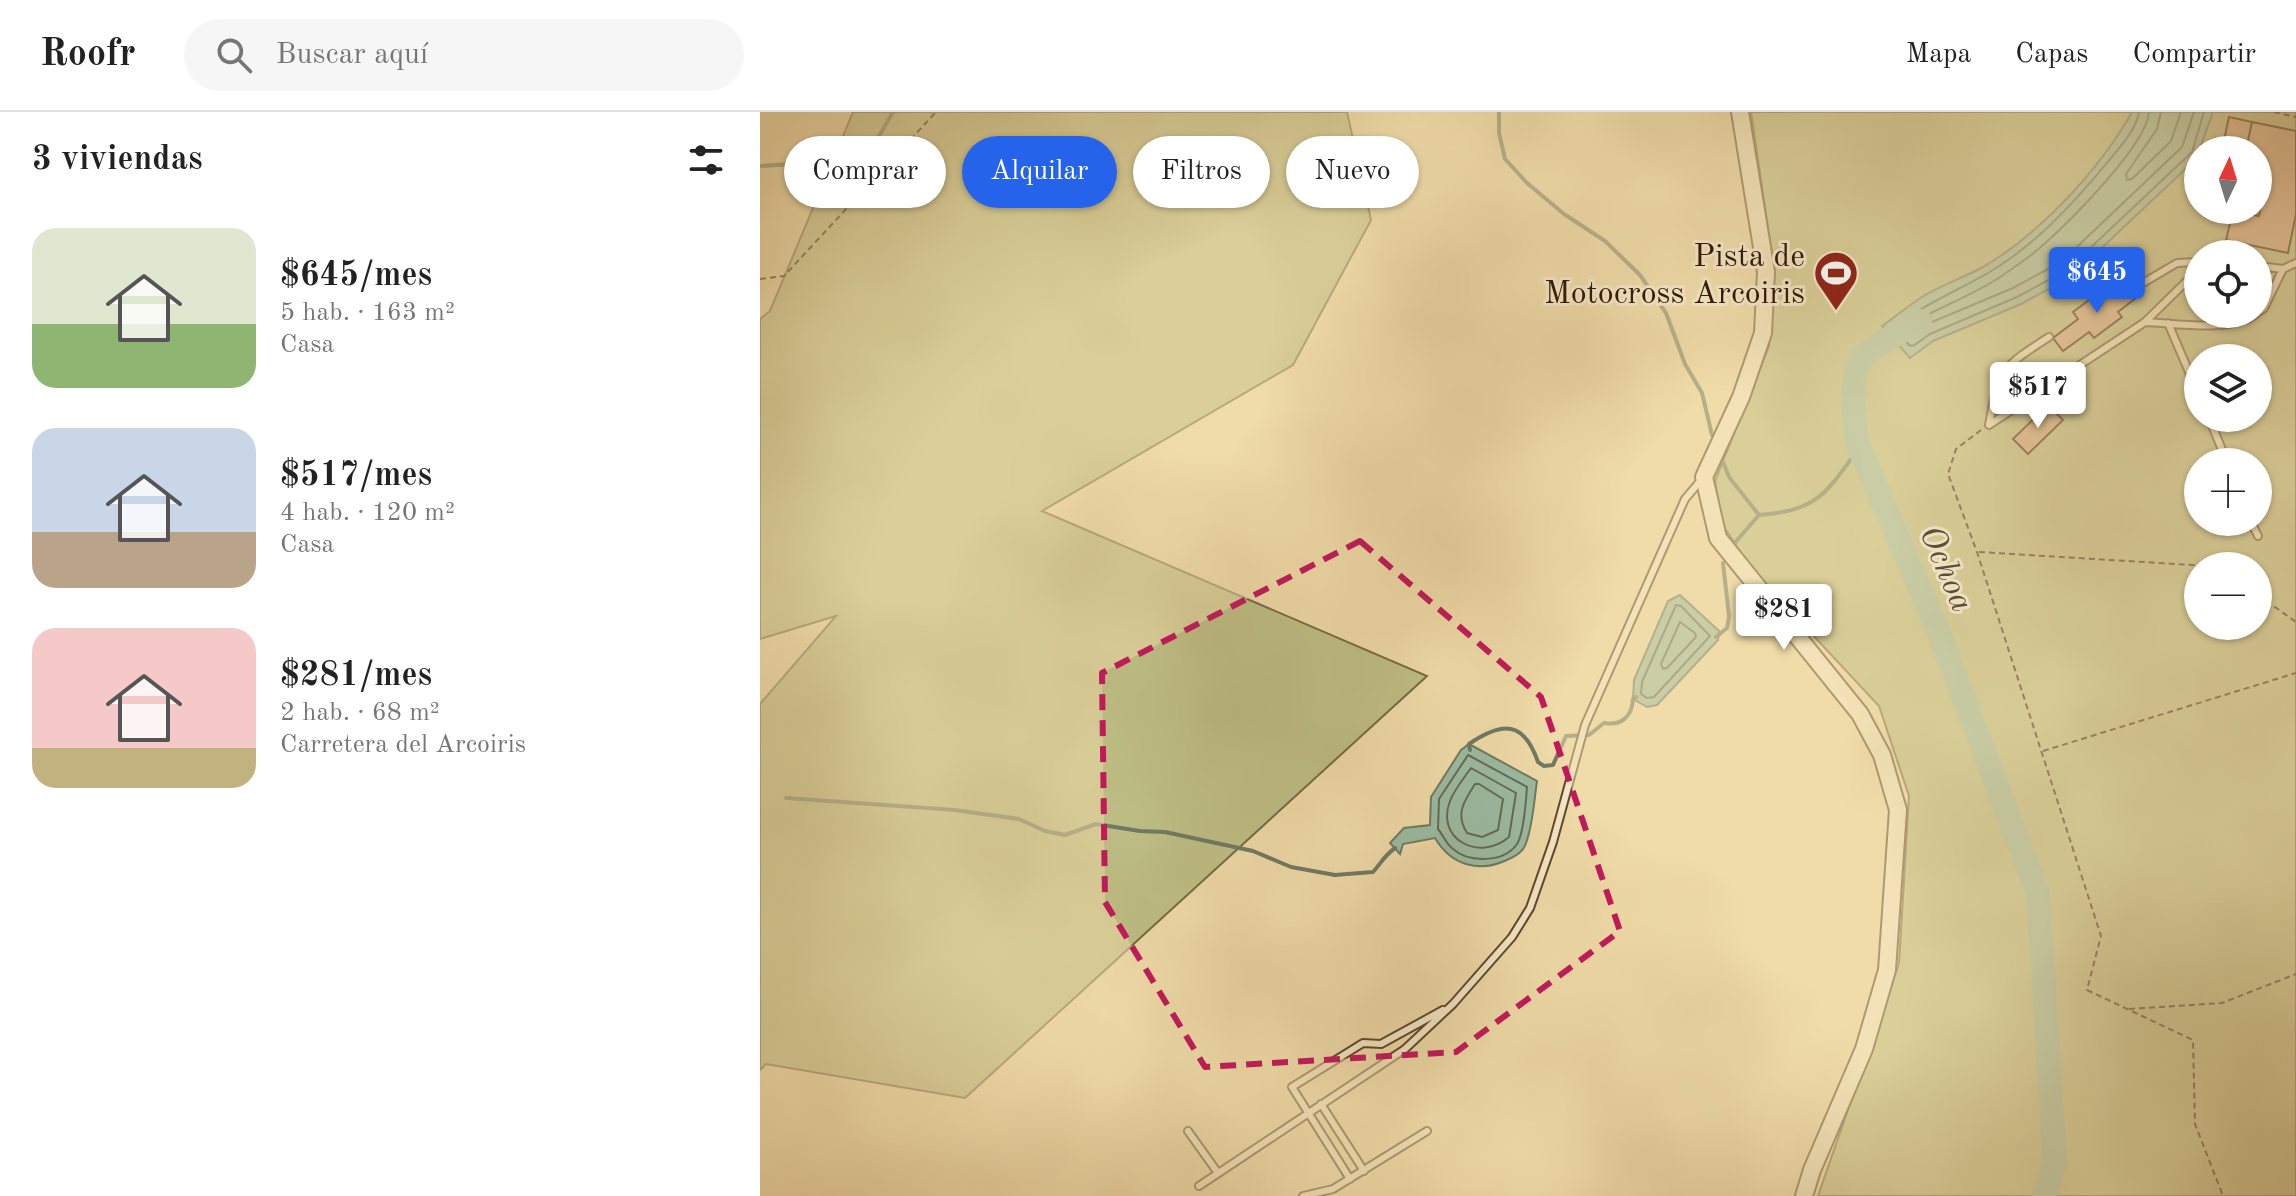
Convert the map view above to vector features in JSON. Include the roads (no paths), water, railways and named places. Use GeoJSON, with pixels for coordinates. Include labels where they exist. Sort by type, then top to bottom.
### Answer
{"type":"FeatureCollection","features":[{"type":"Feature","properties":{"kind":"street"},"geometry":{"type":"LineString","coordinates":[[1740,112],[1766,272],[1763,333],[1741,397],[1704,477],[1718,538],[1860,714],[1882,755],[1898,810],[1887,970],[1864,1049],[1812,1170],[1804,1196]]}},
{"type":"Feature","properties":{"kind":"lane"},"geometry":{"type":"LineString","coordinates":[[2143,283],[2177,263],[2184,263]]}},
{"type":"Feature","properties":{"kind":"lane"},"geometry":{"type":"LineString","coordinates":[[2272,268],[2283,269],[2296,263]]}},
{"type":"Feature","properties":{"kind":"lane"},"geometry":{"type":"LineString","coordinates":[[2272,292],[2283,269]]}},
{"type":"Feature","properties":{"kind":"lane"},"geometry":{"type":"LineString","coordinates":[[2049,337],[2002,371],[1996,383],[1989,425],[2145,322],[2184,284]]}},
{"type":"Feature","properties":{"kind":"lane"},"geometry":{"type":"LineString","coordinates":[[2145,322],[2184,324]]}},
{"type":"Feature","properties":{"kind":"lane"},"geometry":{"type":"LineString","coordinates":[[2168,323],[2184,360]]}},
{"type":"Feature","properties":{"kind":"lane"},"geometry":{"type":"LineString","coordinates":[[1199,1186],[1405,1049],[1453,1004],[1512,937],[1530,908],[1553,842],[1584,727],[1685,499],[1704,477]]}},
{"type":"Feature","properties":{"kind":"lane"},"geometry":{"type":"LineString","coordinates":[[1350,1179],[1292,1087],[1363,1043],[1381,1044],[1453,1004]]}},
{"type":"Feature","properties":{"kind":"lane"},"geometry":{"type":"LineString","coordinates":[[1321,1104],[1364,1171]]}},
{"type":"Feature","properties":{"kind":"lane"},"geometry":{"type":"LineString","coordinates":[[1188,1131],[1218,1173]]}},
{"type":"Feature","properties":{"kind":"lane"},"geometry":{"type":"LineString","coordinates":[[1303,1196],[1336,1193],[1350,1179],[1427,1131]]}},
{"type":"Feature","properties":{"kind":"water"},"geometry":{"type":"Polygon","coordinates":[[[2132,112],[2213,112],[2204,136],[2184,136],[2184,170],[2071,277],[2021,304],[1933,341],[1910,358],[1882,326],[1922,297],[1983,267],[2026,237],[2086,177],[2132,112]]]}},
{"type":"Feature","properties":{"kind":"water"},"geometry":{"type":"Polygon","coordinates":[[[1680,595],[1719,631],[1718,640],[1657,705],[1647,707],[1633,699],[1634,680],[1668,601],[1680,595]]]}},
{"type":"Feature","properties":{"kind":"water"},"geometry":{"type":"Polygon","coordinates":[[[1469,744],[1537,781],[1530,828],[1523,848],[1512,858],[1487,866],[1458,860],[1449,855],[1435,838],[1403,844],[1400,854],[1390,843],[1404,828],[1430,825],[1431,797],[1461,750],[1469,744]]]}},
{"type":"Feature","properties":{"kind":"waterway"},"geometry":{"type":"LineString","coordinates":[[760,166],[855,160],[878,138],[893,112]]}},
{"type":"Feature","properties":{"kind":"waterway"},"geometry":{"type":"LineString","coordinates":[[1499,112],[1499,133],[1505,159],[1527,183],[1564,214],[1605,241],[1640,275],[1666,313],[1685,364],[1702,393],[1712,435]]}},
{"type":"Feature","properties":{"kind":"waterway","name":"Ochoa"},"geometry":{"type":"LineString","coordinates":[[1920,321],[1880,344],[1861,360],[1853,390],[1855,428],[1859,448],[1937,628],[2038,894],[2055,1163],[2044,1196]]}},
{"type":"Feature","properties":{"kind":"waterway"},"geometry":{"type":"LineString","coordinates":[[1723,462],[1729,477],[1759,515],[1779,513],[1808,504],[1819,497],[1859,448]]}},
{"type":"Feature","properties":{"kind":"waterway"},"geometry":{"type":"LineString","coordinates":[[1732,546],[1759,515]]}},
{"type":"Feature","properties":{"kind":"waterway"},"geometry":{"type":"LineString","coordinates":[[1716,637],[1727,628],[1729,616],[1723,563]]}},
{"type":"Feature","properties":{"kind":"waterway"},"geometry":{"type":"LineString","coordinates":[[1470,750],[1469,744],[1481,736],[1511,729],[1526,739],[1538,762],[1544,766],[1553,765],[1566,736],[1589,735],[1604,723],[1624,719],[1636,697]]}},
{"type":"Feature","properties":{"kind":"waterway"},"geometry":{"type":"LineString","coordinates":[[786,798],[955,810],[1019,819],[1045,831],[1065,835],[1096,824],[1165,832],[1253,851],[1291,867],[1335,875],[1373,872],[1395,848]]}},
{"type":"Feature","properties":{"kind":"place","name":"Pista de Motocross Arcoiris"},"geometry":{"type":"Point","coordinates":[1836,312]}}]}
